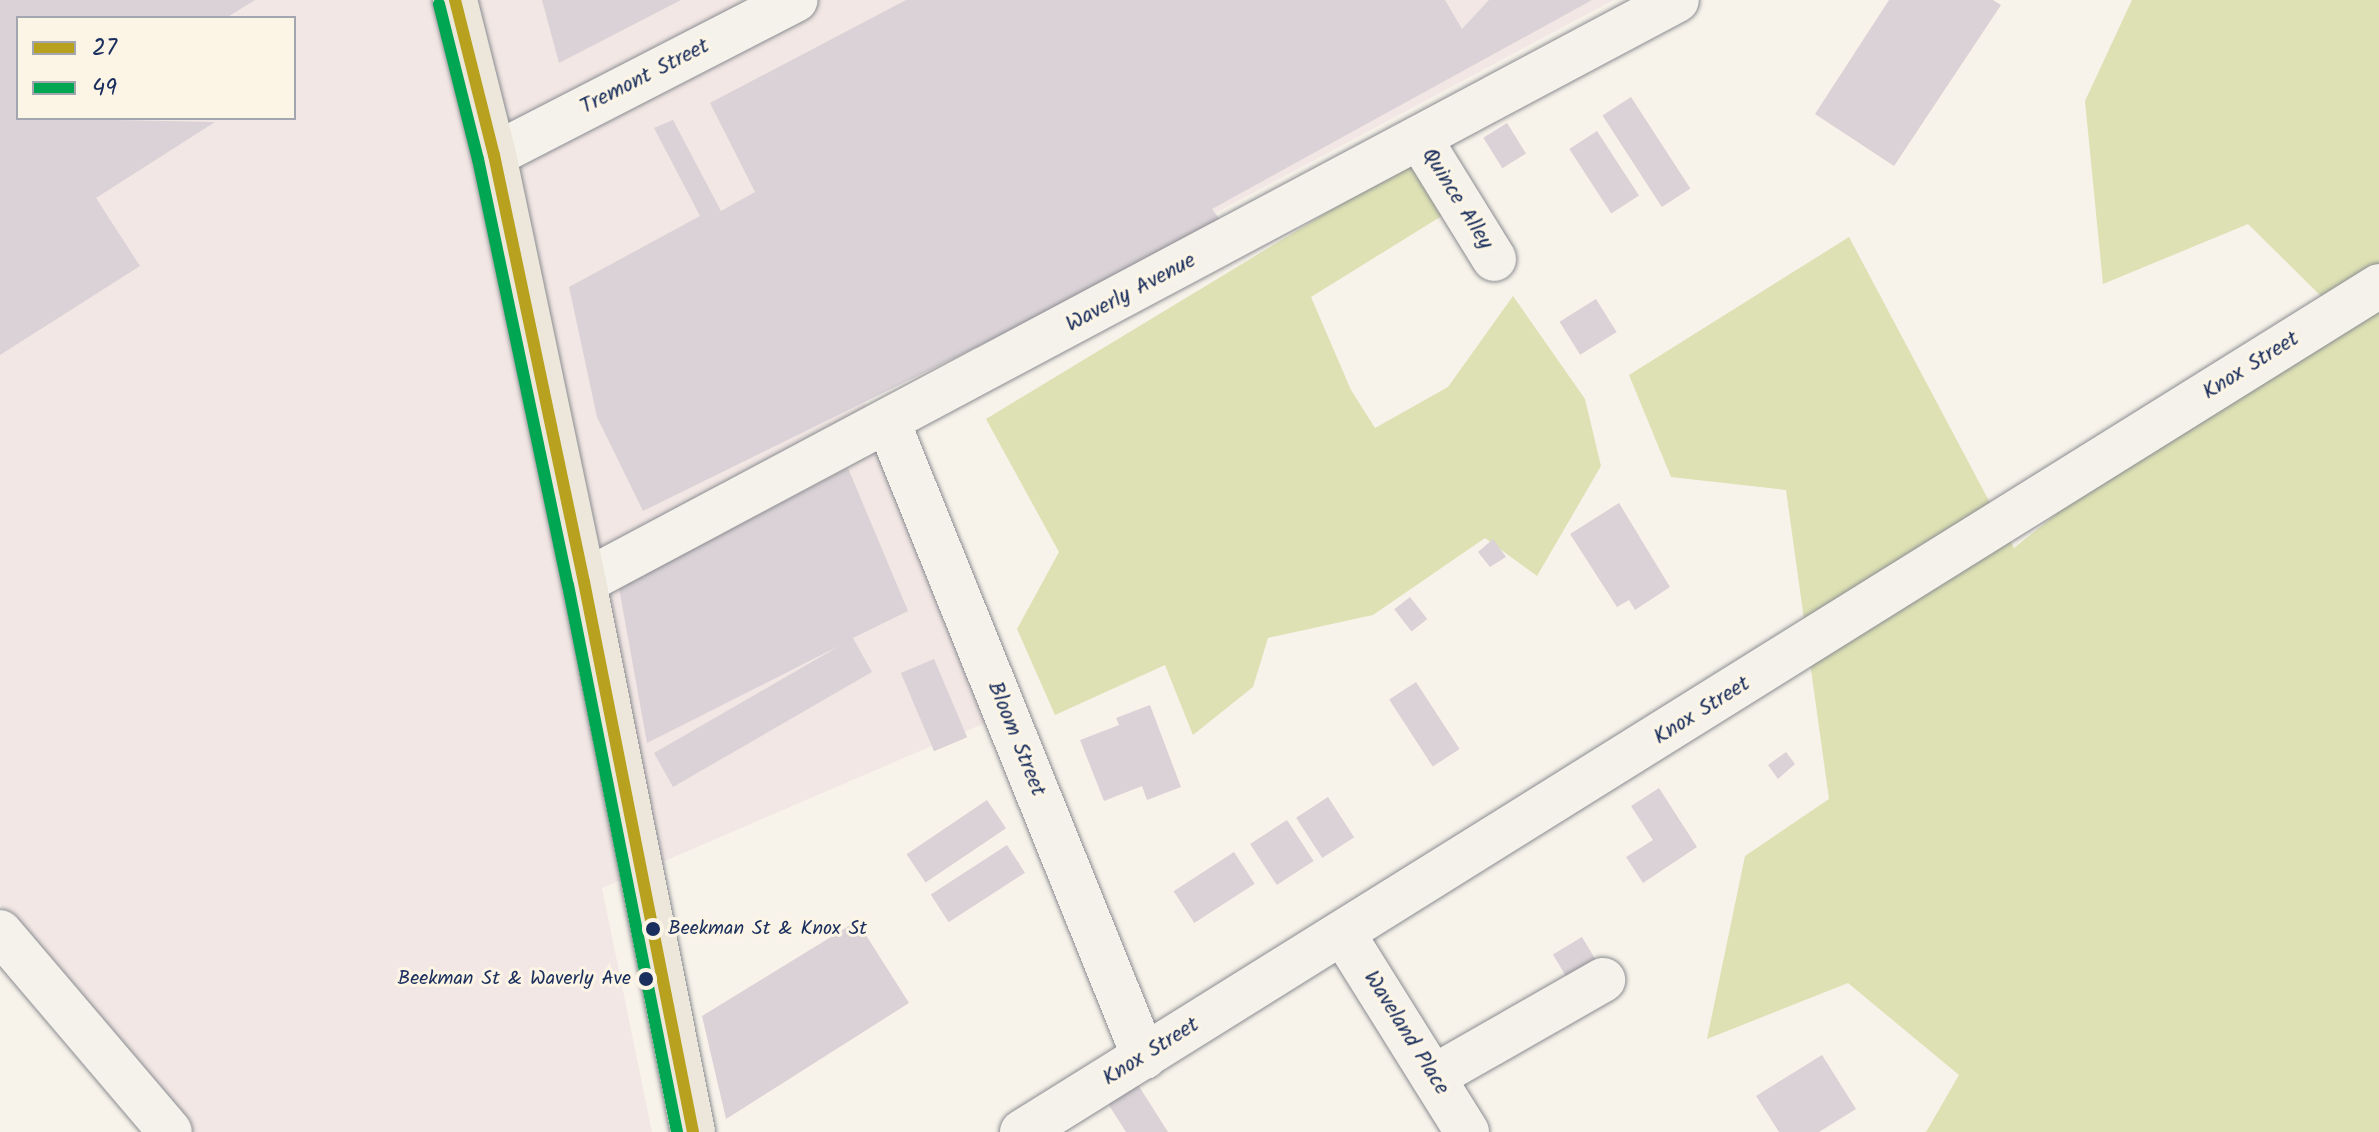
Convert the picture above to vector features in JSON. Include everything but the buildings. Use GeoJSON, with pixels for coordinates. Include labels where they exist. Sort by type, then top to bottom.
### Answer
{"type":"FeatureCollection","features":[{"type":"Feature","properties":{"kind":"main road"},"geometry":{"type":"LineString","coordinates":[[455,0],[494,155],[584,582],[693,1132]]}},
{"type":"Feature","properties":{"kind":"street","name":"Tremont Street"},"geometry":{"type":"LineString","coordinates":[[494,155],[796,0]]}},
{"type":"Feature","properties":{"kind":"street","name":"Waverly Avenue"},"geometry":{"type":"LineString","coordinates":[[584,582],[1677,0]]}},
{"type":"Feature","properties":{"kind":"street","name":"Quince Alley"},"geometry":{"type":"LineString","coordinates":[[1420,139],[1494,259]]}},
{"type":"Feature","properties":{"kind":"street","name":"Knox Street"},"geometry":{"type":"LineString","coordinates":[[1022,1132],[1344,935],[2379,286]]}},
{"type":"Feature","properties":{"kind":"street","name":"Bloom Street"},"geometry":{"type":"LineString","coordinates":[[888,422],[1144,1057]]}},
{"type":"Feature","properties":{"kind":"street"},"geometry":{"type":"LineString","coordinates":[[0,932],[170,1132]]}},
{"type":"Feature","properties":{"kind":"street","name":"Waveland Place"},"geometry":{"type":"LineString","coordinates":[[1344,935],[1467,1132]]}},
{"type":"Feature","properties":{"kind":"street"},"geometry":{"type":"LineString","coordinates":[[1433,1077],[1603,980]]}},
{"type":"Feature","properties":{"kind":"shaded area"},"geometry":{"type":"Polygon","coordinates":[[[0,0],[1614,0],[864,401],[992,720],[602,888],[652,1132],[192,1132],[0,904],[0,0]]]}},
{"type":"Feature","properties":{"kind":"green space"},"geometry":{"type":"Polygon","coordinates":[[[2132,0],[2379,0],[2379,1132],[1926,1132],[1959,1075],[1848,983],[1707,1039],[1745,856],[1829,799],[1786,490],[1671,477],[1629,375],[1849,237],[2014,548],[2150,439],[2333,308],[2248,224],[2103,284],[2085,101],[2132,0]]]}},
{"type":"Feature","properties":{"kind":"green space"},"geometry":{"type":"Polygon","coordinates":[[[1417,158],[1453,209],[1311,297],[1351,390],[1375,428],[1448,387],[1513,296],[1585,399],[1601,466],[1537,576],[1485,538],[1373,615],[1268,638],[1253,687],[1193,735],[1165,665],[1055,715],[1017,629],[1059,552],[986,419],[1417,158]]]}},
{"type":"Feature","properties":{"kind":"transit line","name":"27"},"geometry":{"type":"LineString","coordinates":[[455,0],[494,155],[584,582],[693,1132]]}},
{"type":"Feature","properties":{"kind":"transit line","name":"49"},"geometry":{"type":"LineString","coordinates":[[439,4],[478,159],[568,585],[677,1132]]}},
{"type":"Feature","properties":{"kind":"place","name":"Beekman St & Knox St"},"geometry":{"type":"Point","coordinates":[653,929]}},
{"type":"Feature","properties":{"kind":"place","name":"Beekman St & Waverly Ave"},"geometry":{"type":"Point","coordinates":[646,979]}}]}
